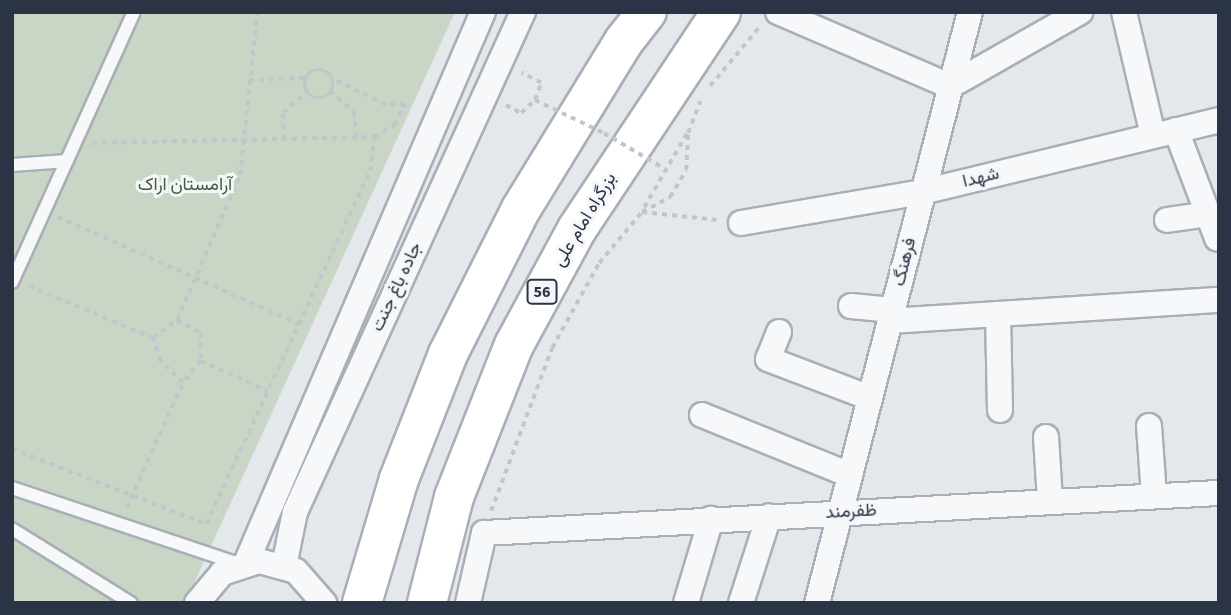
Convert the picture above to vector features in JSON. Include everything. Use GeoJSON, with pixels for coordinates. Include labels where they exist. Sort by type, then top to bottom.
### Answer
{"type":"FeatureCollection","features":[{"type":"Feature","properties":{"kind":"highway"},"geometry":{"type":"LineString","coordinates":[[362,603],[400,479],[448,354],[521,209],[624,40],[647,12]]}},
{"type":"Feature","properties":{"kind":"highway","name":"بزرگراه امام علی"},"geometry":{"type":"LineString","coordinates":[[427,603],[454,497],[514,345],[577,229],[721,12]]}},
{"type":"Feature","properties":{"kind":"street","name":"جاده باغ جنت"},"geometry":{"type":"LineString","coordinates":[[242,564],[483,12]]}},
{"type":"Feature","properties":{"kind":"street","name":"جاده باغ جنت"},"geometry":{"type":"LineString","coordinates":[[284,566],[295,512],[523,12]]}},
{"type":"Feature","properties":{"kind":"street","name":"فرهنگ"},"geometry":{"type":"LineString","coordinates":[[817,603],[970,12]]}},
{"type":"Feature","properties":{"kind":"street"},"geometry":{"type":"LineString","coordinates":[[770,18],[950,86],[1080,12]]}},
{"type":"Feature","properties":{"kind":"street"},"geometry":{"type":"LineString","coordinates":[[1124,12],[1164,133],[1214,222]]}},
{"type":"Feature","properties":{"kind":"street","name":"شهدا"},"geometry":{"type":"LineString","coordinates":[[741,223],[922,192],[1219,120]]}},
{"type":"Feature","properties":{"kind":"street"},"geometry":{"type":"LineString","coordinates":[[1167,220],[1214,222]]}},
{"type":"Feature","properties":{"kind":"street"},"geometry":{"type":"LineString","coordinates":[[851,306],[891,315],[998,314],[1219,300]]}},
{"type":"Feature","properties":{"kind":"street"},"geometry":{"type":"LineString","coordinates":[[998,314],[1000,410]]}},
{"type":"Feature","properties":{"kind":"street"},"geometry":{"type":"LineString","coordinates":[[779,332],[768,359],[870,398]]}},
{"type":"Feature","properties":{"kind":"street"},"geometry":{"type":"LineString","coordinates":[[702,415],[850,475]]}},
{"type":"Feature","properties":{"kind":"street"},"geometry":{"type":"LineString","coordinates":[[1149,426],[1154,496]]}},
{"type":"Feature","properties":{"kind":"street"},"geometry":{"type":"LineString","coordinates":[[1046,437],[1050,501]]}},
{"type":"Feature","properties":{"kind":"street","name":"ظفرمند"},"geometry":{"type":"LineString","coordinates":[[484,533],[1219,493]]}},
{"type":"Feature","properties":{"kind":"street"},"geometry":{"type":"LineString","coordinates":[[741,603],[769,516]]}},
{"type":"Feature","properties":{"kind":"street"},"geometry":{"type":"LineString","coordinates":[[686,603],[711,520]]}},
{"type":"Feature","properties":{"kind":"street"},"geometry":{"type":"LineString","coordinates":[[468,603],[484,533]]}},
{"type":"Feature","properties":{"kind":"street"},"geometry":{"type":"LineString","coordinates":[[197,603],[216,577],[242,564],[284,566],[307,579],[324,603]]}},
{"type":"Feature","properties":{"kind":"lane"},"geometry":{"type":"LineString","coordinates":[[13,281],[134,12]]}},
{"type":"Feature","properties":{"kind":"lane"},"geometry":{"type":"LineString","coordinates":[[12,164],[67,161]]}},
{"type":"Feature","properties":{"kind":"lane"},"geometry":{"type":"LineString","coordinates":[[12,488],[242,564]]}},
{"type":"Feature","properties":{"kind":"lane"},"geometry":{"type":"LineString","coordinates":[[12,529],[131,603]]}},
{"type":"Feature","properties":{"kind":"path"},"geometry":{"type":"LineString","coordinates":[[153,338],[177,320],[240,176],[241,141],[257,12]]}},
{"type":"Feature","properties":{"kind":"path"},"geometry":{"type":"LineString","coordinates":[[484,533],[503,471],[552,348],[598,263],[642,212],[688,133],[701,97],[770,18]]}},
{"type":"Feature","properties":{"kind":"path"},"geometry":{"type":"LineString","coordinates":[[75,143],[374,136],[394,125],[405,105],[386,105],[317,70],[306,78],[249,79]]}},
{"type":"Feature","properties":{"kind":"path"},"geometry":{"type":"LineString","coordinates":[[306,78],[307,91]]}},
{"type":"Feature","properties":{"kind":"path"},"geometry":{"type":"LineString","coordinates":[[330,92],[332,79]]}},
{"type":"Feature","properties":{"kind":"path"},"geometry":{"type":"LineString","coordinates":[[522,113],[535,100],[541,83]]}},
{"type":"Feature","properties":{"kind":"path"},"geometry":{"type":"LineString","coordinates":[[307,91],[319,97],[330,92]]}},
{"type":"Feature","properties":{"kind":"path"},"geometry":{"type":"LineString","coordinates":[[283,139],[283,113],[307,91]]}},
{"type":"Feature","properties":{"kind":"path"},"geometry":{"type":"LineString","coordinates":[[330,92],[354,112],[357,136]]}},
{"type":"Feature","properties":{"kind":"path"},"geometry":{"type":"LineString","coordinates":[[535,100],[604,133],[665,169]]}},
{"type":"Feature","properties":{"kind":"path"},"geometry":{"type":"LineString","coordinates":[[642,212],[670,197],[686,170],[688,133]]}},
{"type":"Feature","properties":{"kind":"path"},"geometry":{"type":"LineString","coordinates":[[12,449],[206,523],[370,171],[374,136]]}},
{"type":"Feature","properties":{"kind":"path"},"geometry":{"type":"LineString","coordinates":[[44,211],[300,324]]}},
{"type":"Feature","properties":{"kind":"path"},"geometry":{"type":"LineString","coordinates":[[642,212],[741,223]]}},
{"type":"Feature","properties":{"kind":"path"},"geometry":{"type":"LineString","coordinates":[[13,281],[153,338]]}},
{"type":"Feature","properties":{"kind":"path"},"geometry":{"type":"LineString","coordinates":[[119,523],[183,383],[201,361],[201,333],[177,320]]}},
{"type":"Feature","properties":{"kind":"path"},"geometry":{"type":"LineString","coordinates":[[153,338],[160,361],[183,383]]}},
{"type":"Feature","properties":{"kind":"path"},"geometry":{"type":"LineString","coordinates":[[201,361],[268,391]]}},
{"type":"Feature","properties":{"kind":"green space","name":"آرامستان اراک"},"geometry":{"type":"Polygon","coordinates":[[[12,12],[455,12],[185,603],[12,603],[12,12]]]}}]}
